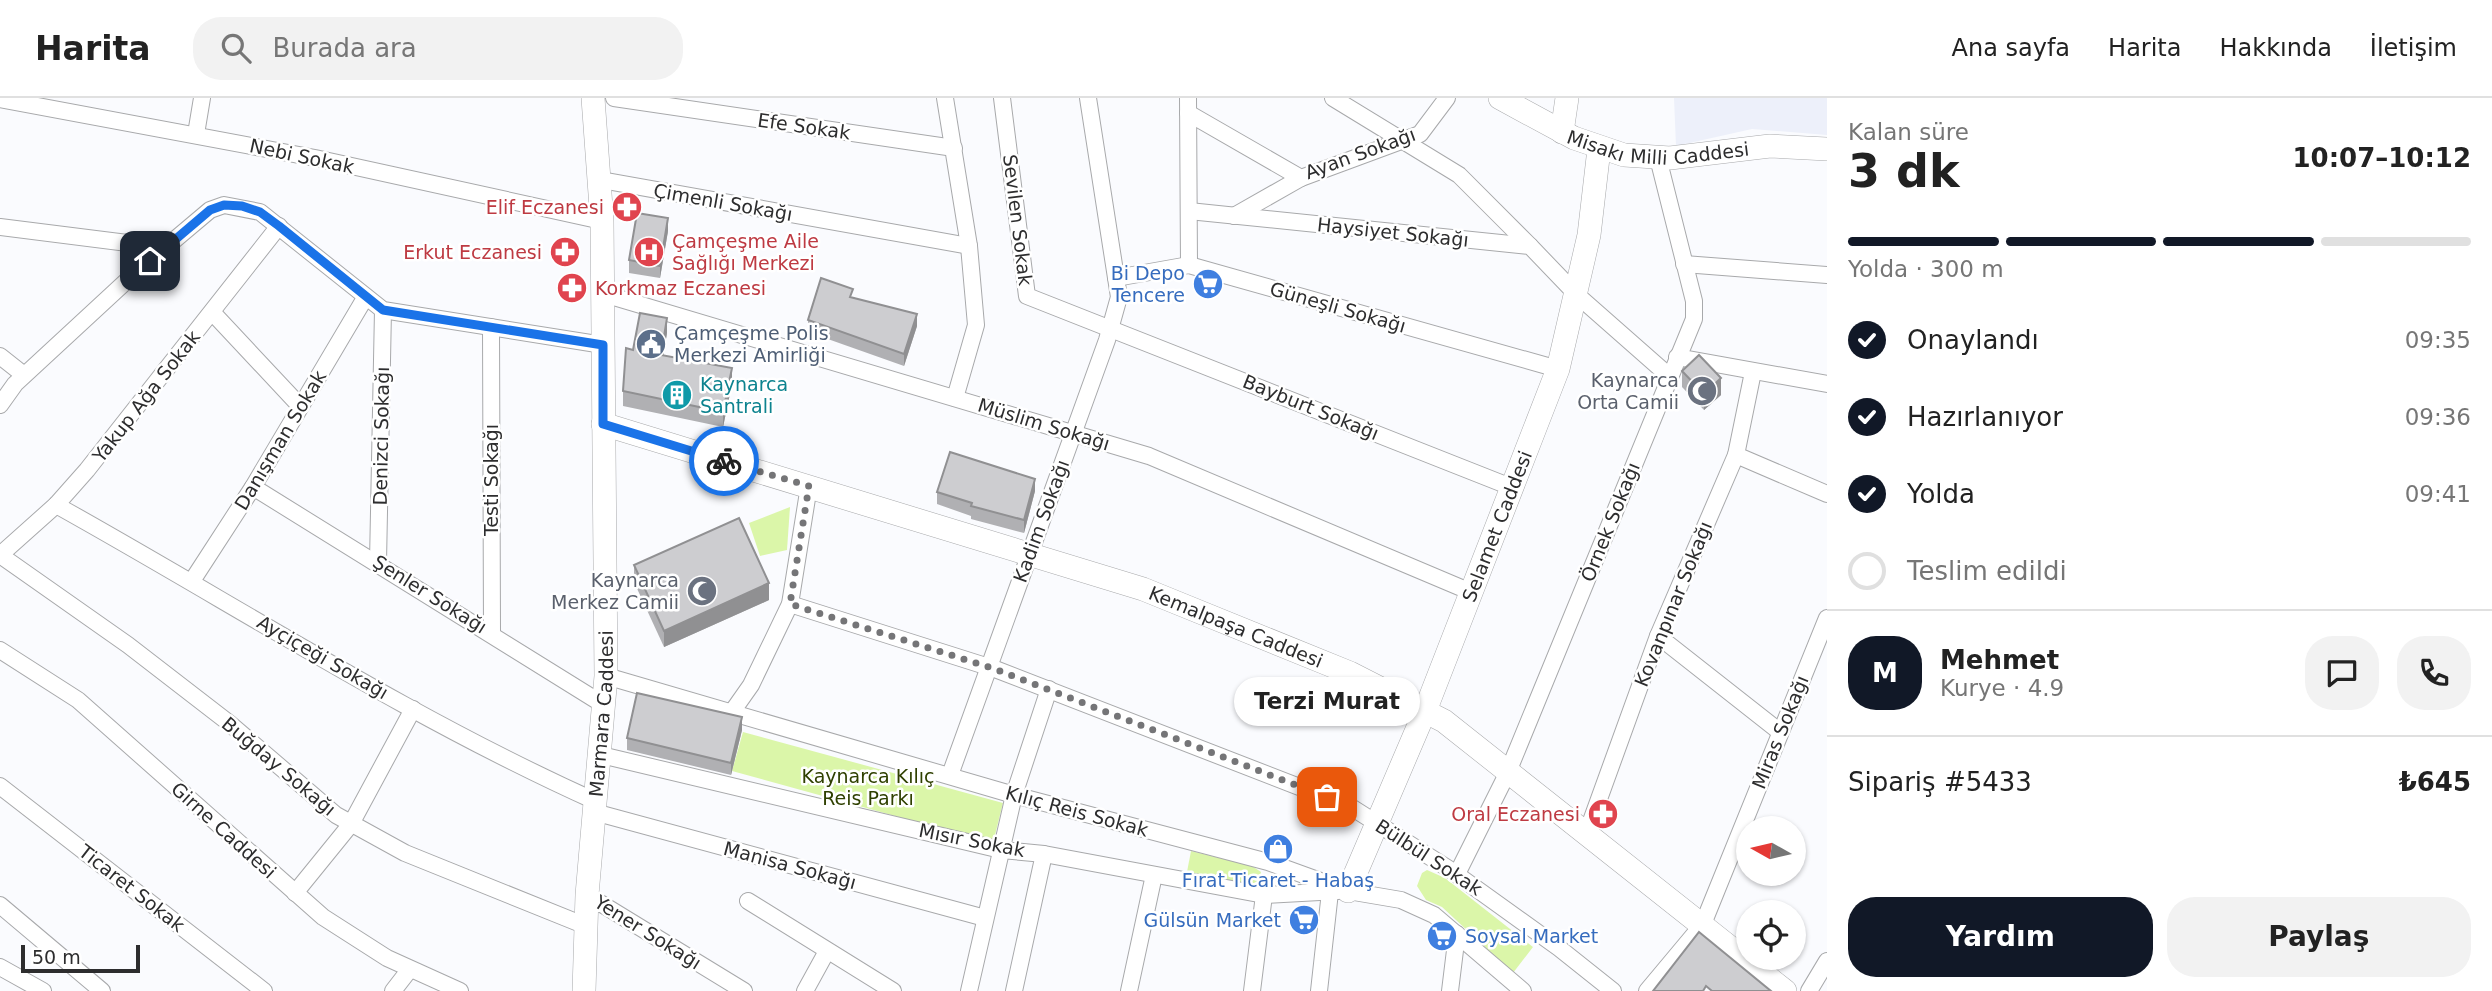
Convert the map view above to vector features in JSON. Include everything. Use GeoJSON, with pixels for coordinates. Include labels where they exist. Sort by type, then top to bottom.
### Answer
{"type":"FeatureCollection","features":[{"type":"Feature","properties":{"kind":"street"},"geometry":{"type":"LineString","coordinates":[[196,134],[202,98]]}},
{"type":"Feature","properties":{"kind":"street","name":"Marmara Caddesi"},"geometry":{"type":"LineString","coordinates":[[584,991],[587,895],[606,677],[604,294],[601,180],[593,98]]}},
{"type":"Feature","properties":{"kind":"street","name":"Efe Sokak"},"geometry":{"type":"LineString","coordinates":[[614,98],[954,148]]}},
{"type":"Feature","properties":{"kind":"street"},"geometry":{"type":"LineString","coordinates":[[945,98],[969,246],[976,325],[955,398]]}},
{"type":"Feature","properties":{"kind":"street","name":"Sevilen Sokak"},"geometry":{"type":"LineString","coordinates":[[1002,98],[1027,296],[1111,327]]}},
{"type":"Feature","properties":{"kind":"street","name":"Kadim Sokağı"},"geometry":{"type":"LineString","coordinates":[[950,775],[1111,327],[1119,297],[1088,98]]}},
{"type":"Feature","properties":{"kind":"street"},"geometry":{"type":"LineString","coordinates":[[1333,98],[1406,140],[1459,175],[1577,295],[1669,376]]}},
{"type":"Feature","properties":{"kind":"street","name":"Ayan Sokağı"},"geometry":{"type":"LineString","coordinates":[[1188,106],[1301,178],[1420,134],[1447,98]]}},
{"type":"Feature","properties":{"kind":"street","name":"Misakı Milli Caddesi"},"geometry":{"type":"LineString","coordinates":[[1500,98],[1599,149],[1658,158],[1770,146],[1827,149]]}},
{"type":"Feature","properties":{"kind":"street"},"geometry":{"type":"LineString","coordinates":[[1562,132],[1567,98]]}},
{"type":"Feature","properties":{"kind":"street","name":"Nebi Sokak"},"geometry":{"type":"LineString","coordinates":[[0,99],[196,134],[602,221]]}},
{"type":"Feature","properties":{"kind":"street"},"geometry":{"type":"LineString","coordinates":[[1188,106],[1189,265]]}},
{"type":"Feature","properties":{"kind":"street","name":"Selamet Caddesi"},"geometry":{"type":"LineString","coordinates":[[1339,891],[1378,824],[1425,711],[1558,369],[1589,235],[1599,149]]}},
{"type":"Feature","properties":{"kind":"street","name":"Örnek Sokağı"},"geometry":{"type":"LineString","coordinates":[[1457,874],[1508,772],[1693,318],[1694,301],[1658,158]]}},
{"type":"Feature","properties":{"kind":"street"},"geometry":{"type":"LineString","coordinates":[[1234,216],[1301,178]]}},
{"type":"Feature","properties":{"kind":"street","name":"Çimenli Sokağı"},"geometry":{"type":"LineString","coordinates":[[601,180],[969,246]]}},
{"type":"Feature","properties":{"kind":"street"},"geometry":{"type":"LineString","coordinates":[[0,405],[24,375],[210,210],[224,205],[260,212],[383,310],[603,345]]}},
{"type":"Feature","properties":{"kind":"street","name":"Haysiyet Sokağı"},"geometry":{"type":"LineString","coordinates":[[1189,211],[1530,246]]}},
{"type":"Feature","properties":{"kind":"street","name":"Yakup Ağa Sokak"},"geometry":{"type":"LineString","coordinates":[[0,555],[55,505],[131,417],[279,226]]}},
{"type":"Feature","properties":{"kind":"street"},"geometry":{"type":"LineString","coordinates":[[0,227],[167,248]]}},
{"type":"Feature","properties":{"kind":"street"},"geometry":{"type":"LineString","coordinates":[[1684,264],[1827,275]]}},
{"type":"Feature","properties":{"kind":"street","name":"Güneşli Sokağı"},"geometry":{"type":"LineString","coordinates":[[1116,278],[1189,265],[1558,369]]}},
{"type":"Feature","properties":{"kind":"street","name":"Müslim Sokağı"},"geometry":{"type":"LineString","coordinates":[[604,294],[1149,456],[1471,592]]}},
{"type":"Feature","properties":{"kind":"street","name":"Danışman Sokak"},"geometry":{"type":"LineString","coordinates":[[192,581],[253,487],[365,298]]}},
{"type":"Feature","properties":{"kind":"street","name":"Denizci Sokağı"},"geometry":{"type":"LineString","coordinates":[[378,562],[383,310]]}},
{"type":"Feature","properties":{"kind":"street"},"geometry":{"type":"LineString","coordinates":[[212,312],[300,406]]}},
{"type":"Feature","properties":{"kind":"street","name":"Testi Sokağı"},"geometry":{"type":"LineString","coordinates":[[491,327],[492,632]]}},
{"type":"Feature","properties":{"kind":"street","name":"Bayburt Sokağı"},"geometry":{"type":"LineString","coordinates":[[1111,327],[1511,487]]}},
{"type":"Feature","properties":{"kind":"street"},"geometry":{"type":"LineString","coordinates":[[0,356],[24,375]]}},
{"type":"Feature","properties":{"kind":"street"},"geometry":{"type":"LineString","coordinates":[[1677,357],[1827,384]]}},
{"type":"Feature","properties":{"kind":"street","name":"Kovanpınar Sokağı"},"geometry":{"type":"LineString","coordinates":[[1587,835],[1658,636],[1736,455],[1753,372]]}},
{"type":"Feature","properties":{"kind":"street","name":"Kemalpaşa Caddesi"},"geometry":{"type":"LineString","coordinates":[[603,424],[1030,552],[1143,589],[1350,673],[1444,721],[1785,991]]}},
{"type":"Feature","properties":{"kind":"street"},"geometry":{"type":"LineString","coordinates":[[1736,455],[1827,494]]}},
{"type":"Feature","properties":{"kind":"street"},"geometry":{"type":"LineString","coordinates":[[732,712],[751,685],[790,604],[809,486]]}},
{"type":"Feature","properties":{"kind":"street","name":"Şenler Sokağı"},"geometry":{"type":"LineString","coordinates":[[253,487],[492,632],[604,705]]}},
{"type":"Feature","properties":{"kind":"street","name":"Ayçiçeği Sokağı"},"geometry":{"type":"LineString","coordinates":[[55,505],[413,709],[594,806]]}},
{"type":"Feature","properties":{"kind":"street","name":"Buğday Sokağı"},"geometry":{"type":"LineString","coordinates":[[0,555],[128,645],[229,723],[336,815],[405,853],[586,926]]}},
{"type":"Feature","properties":{"kind":"street","name":"Bülbül Sokak"},"geometry":{"type":"LineString","coordinates":[[790,604],[989,666],[1338,802],[1457,874],[1559,948],[1612,991]]}},
{"type":"Feature","properties":{"kind":"street","name":"Miras Sokağı"},"geometry":{"type":"LineString","coordinates":[[1647,991],[1703,924],[1827,618]]}},
{"type":"Feature","properties":{"kind":"street"},"geometry":{"type":"LineString","coordinates":[[1658,636],[1780,732]]}},
{"type":"Feature","properties":{"kind":"street","name":"Girne Caddesi"},"geometry":{"type":"LineString","coordinates":[[0,650],[78,700],[295,893],[342,930],[410,969],[460,991]]}},
{"type":"Feature","properties":{"kind":"street","name":"Kılıç Reis Sokak"},"geometry":{"type":"LineString","coordinates":[[606,677],[1014,794],[1268,862],[1339,891],[1401,900],[1434,915],[1523,991]]}},
{"type":"Feature","properties":{"kind":"street"},"geometry":{"type":"LineString","coordinates":[[970,991],[1014,794],[1049,689]]}},
{"type":"Feature","properties":{"kind":"street"},"geometry":{"type":"LineString","coordinates":[[295,893],[351,824],[413,709]]}},
{"type":"Feature","properties":{"kind":"street","name":"Mısır Sokak"},"geometry":{"type":"LineString","coordinates":[[601,755],[1001,850],[1044,854],[1264,895],[1339,891]]}},
{"type":"Feature","properties":{"kind":"street","name":"Ticaret Sokak"},"geometry":{"type":"LineString","coordinates":[[0,786],[264,991]]}},
{"type":"Feature","properties":{"kind":"street","name":"Manisa Sokağı"},"geometry":{"type":"LineString","coordinates":[[594,806],[985,918]]}},
{"type":"Feature","properties":{"kind":"street"},"geometry":{"type":"LineString","coordinates":[[1014,991],[1044,854]]}},
{"type":"Feature","properties":{"kind":"street"},"geometry":{"type":"LineString","coordinates":[[1129,991],[1154,875]]}},
{"type":"Feature","properties":{"kind":"street"},"geometry":{"type":"LineString","coordinates":[[1320,991],[1339,891]]}},
{"type":"Feature","properties":{"kind":"street","name":"Yener Sokağı"},"geometry":{"type":"LineString","coordinates":[[587,895],[744,991]]}},
{"type":"Feature","properties":{"kind":"street"},"geometry":{"type":"LineString","coordinates":[[1252,991],[1264,895]]}},
{"type":"Feature","properties":{"kind":"street"},"geometry":{"type":"LineString","coordinates":[[748,901],[892,991]]}},
{"type":"Feature","properties":{"kind":"street"},"geometry":{"type":"LineString","coordinates":[[0,905],[96,989]]}},
{"type":"Feature","properties":{"kind":"street"},"geometry":{"type":"LineString","coordinates":[[1450,991],[1457,934]]}},
{"type":"Feature","properties":{"kind":"street"},"geometry":{"type":"LineString","coordinates":[[805,991],[827,951]]}},
{"type":"Feature","properties":{"kind":"street"},"geometry":{"type":"LineString","coordinates":[[1809,991],[1827,961]]}},
{"type":"Feature","properties":{"kind":"street"},"geometry":{"type":"LineString","coordinates":[[0,967],[44,991]]}},
{"type":"Feature","properties":{"kind":"street"},"geometry":{"type":"LineString","coordinates":[[393,991],[410,969]]}},
{"type":"Feature","properties":{"kind":"shaded area"},"geometry":{"type":"Polygon","coordinates":[[[1674,98],[1827,98],[1827,135],[1752,129],[1676,146],[1674,98]]]}},
{"type":"Feature","properties":{"kind":"green space"},"geometry":{"type":"Polygon","coordinates":[[[790,507],[787,550],[760,556],[749,523],[790,507]]]}},
{"type":"Feature","properties":{"kind":"green space","name":"Kaynarca Kılıç Reis Parkı"},"geometry":{"type":"Polygon","coordinates":[[[743,732],[1003,803],[993,843],[732,771],[743,732]]]}},
{"type":"Feature","properties":{"kind":"green space"},"geometry":{"type":"Polygon","coordinates":[[[1191,851],[1252,866],[1261,872],[1259,881],[1249,885],[1187,872],[1191,851]]]}},
{"type":"Feature","properties":{"kind":"green space"},"geometry":{"type":"Polygon","coordinates":[[[1427,870],[1445,878],[1533,947],[1513,973],[1442,907],[1426,900],[1417,886],[1422,873],[1427,870]]]}},
{"type":"Feature","properties":{"kind":"building","name":"Çamçeşme Aile Sağlığı Merkezi"},"geometry":{"type":"Polygon","coordinates":[[[637,213],[668,218],[660,266],[629,260],[637,213]]]}},
{"type":"Feature","properties":{"kind":"building"},"geometry":{"type":"Polygon","coordinates":[[[821,278],[853,289],[850,297],[917,314],[904,354],[808,320],[821,278]]]}},
{"type":"Feature","properties":{"kind":"building"},"geometry":{"type":"Polygon","coordinates":[[[640,313],[667,318],[661,355],[732,368],[723,412],[623,391],[626,348],[633,350],[640,313]]]}},
{"type":"Feature","properties":{"kind":"building"},"geometry":{"type":"Polygon","coordinates":[[[1699,355],[1721,378],[1704,394],[1682,371],[1699,355]]]}},
{"type":"Feature","properties":{"kind":"building"},"geometry":{"type":"Polygon","coordinates":[[[950,452],[1035,479],[1024,520],[971,506],[972,503],[937,492],[950,452]]]}},
{"type":"Feature","properties":{"kind":"building","name":"Kaynarca Merkez Camii"},"geometry":{"type":"Polygon","coordinates":[[[739,518],[769,583],[664,631],[634,565],[739,518]]]}},
{"type":"Feature","properties":{"kind":"building"},"geometry":{"type":"Polygon","coordinates":[[[637,693],[742,717],[731,763],[627,738],[637,693]]]}},
{"type":"Feature","properties":{"kind":"building"},"geometry":{"type":"Polygon","coordinates":[[[1699,932],[1736,962],[1736,970],[1745,970],[1771,991],[1712,991],[1706,986],[1703,991],[1653,991],[1699,932]]]}},
{"type":"Feature","properties":{"kind":"way so far"},"geometry":{"type":"LineString","coordinates":[[724,461],[809,486],[790,604],[995,669],[1327,797]]}},
{"type":"Feature","properties":{"kind":"place","name":"Elif Eczanesi"},"geometry":{"type":"Point","coordinates":[627,207]}},
{"type":"Feature","properties":{"kind":"place","name":"Erkut Eczanesi"},"geometry":{"type":"Point","coordinates":[565,252]}},
{"type":"Feature","properties":{"kind":"place","name":"Çamçeşme Aile Sağlığı Merkezi"},"geometry":{"type":"Point","coordinates":[649,252]}},
{"type":"Feature","properties":{"kind":"place","name":"Bi Depo Tencere"},"geometry":{"type":"Point","coordinates":[1208,284]}},
{"type":"Feature","properties":{"kind":"place","name":"Korkmaz Eczanesi"},"geometry":{"type":"Point","coordinates":[572,288]}},
{"type":"Feature","properties":{"kind":"place","name":"Çamçeşme Polis Merkezi Amirliği"},"geometry":{"type":"Point","coordinates":[651,344]}},
{"type":"Feature","properties":{"kind":"place","name":"Kaynarca Orta Camii"},"geometry":{"type":"Point","coordinates":[1702,391]}},
{"type":"Feature","properties":{"kind":"place","name":"Kaynarca Santrali"},"geometry":{"type":"Point","coordinates":[677,395]}},
{"type":"Feature","properties":{"kind":"place","name":"Kaynarca Merkez Camii"},"geometry":{"type":"Point","coordinates":[702,591]}},
{"type":"Feature","properties":{"kind":"place","name":"Terzi Murat"},"geometry":{"type":"Point","coordinates":[1327,797]}},
{"type":"Feature","properties":{"kind":"place","name":"Oral Eczanesi"},"geometry":{"type":"Point","coordinates":[1603,814]}},
{"type":"Feature","properties":{"kind":"place","name":"Fırat Ticaret - Habaş"},"geometry":{"type":"Point","coordinates":[1278,849]}},
{"type":"Feature","properties":{"kind":"place","name":"Gülsün Market"},"geometry":{"type":"Point","coordinates":[1304,920]}},
{"type":"Feature","properties":{"kind":"place","name":"Soysal Market"},"geometry":{"type":"Point","coordinates":[1442,936]}},
{"type":"Feature","properties":{"kind":"route"},"geometry":{"type":"LineString","coordinates":[[150,261],[210,210],[224,205],[242,206],[260,212],[383,310],[603,345],[603,424],[724,461]]}}]}
